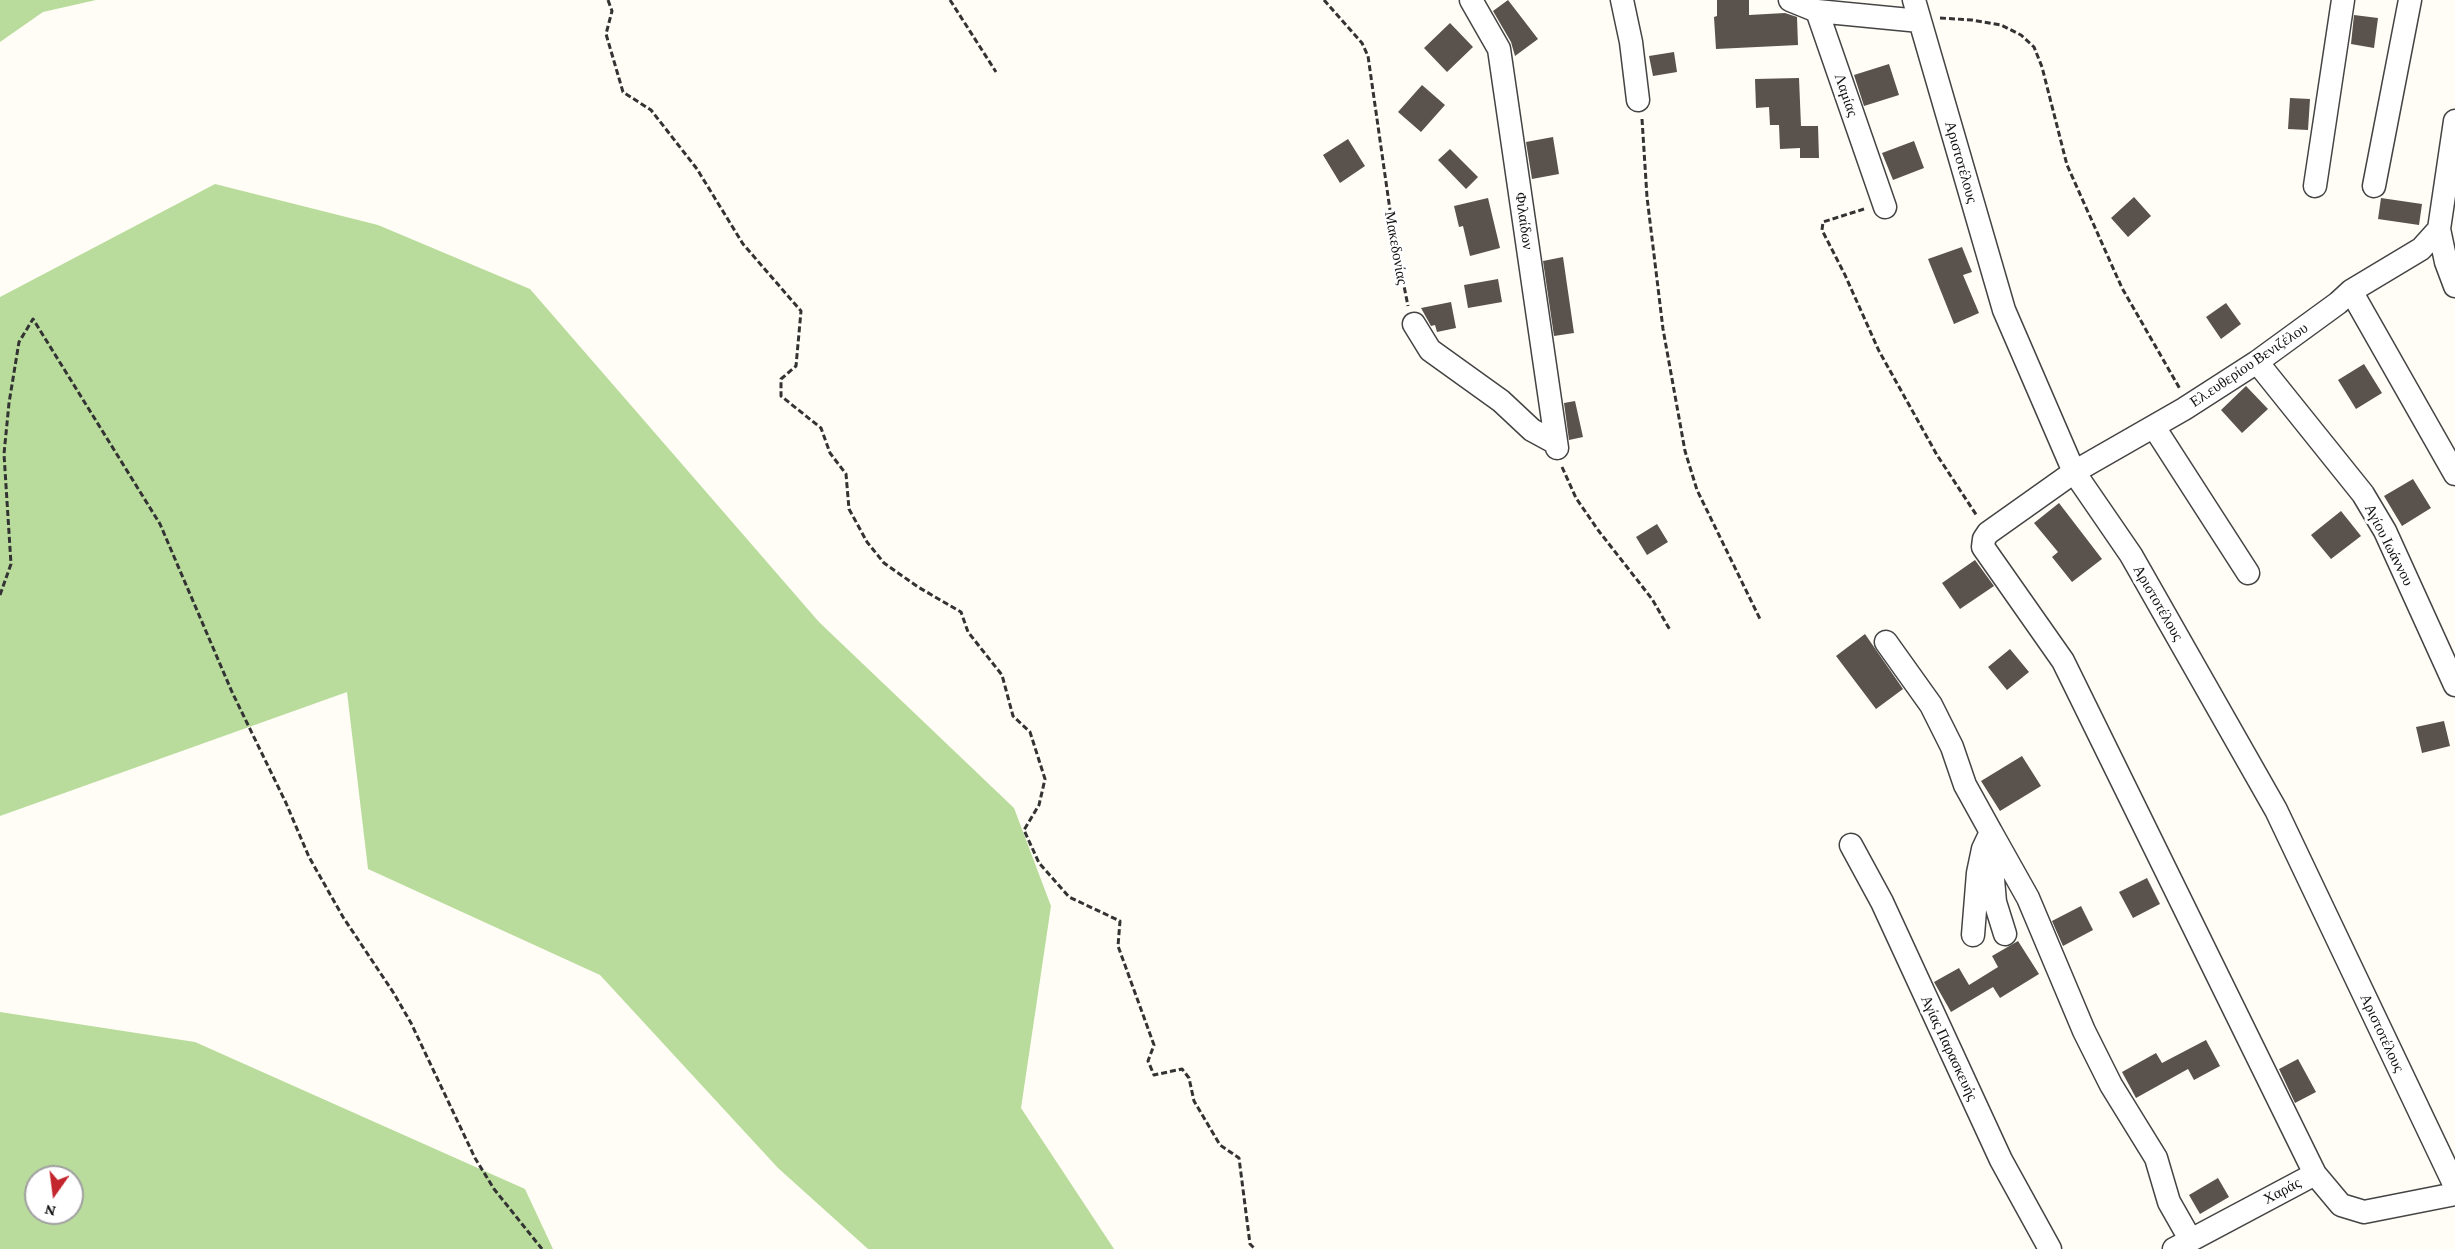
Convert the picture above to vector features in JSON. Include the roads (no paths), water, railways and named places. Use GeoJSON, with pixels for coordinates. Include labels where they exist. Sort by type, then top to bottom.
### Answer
{"type":"FeatureCollection","features":[{"type":"Feature","properties":{"kind":"street","name":"Φιλαίδων"},"geometry":{"type":"LineString","coordinates":[[1414,324],[1431,350],[1477,382],[1532,430],[1556,446],[1499,49],[1471,0]]}},
{"type":"Feature","properties":{"kind":"street"},"geometry":{"type":"LineString","coordinates":[[1622,0],[1629,32],[1638,100]]}},
{"type":"Feature","properties":{"kind":"street"},"geometry":{"type":"LineString","coordinates":[[1790,0],[1817,11],[1917,10]]}},
{"type":"Feature","properties":{"kind":"street"},"geometry":{"type":"LineString","coordinates":[[2315,186],[2343,0]]}},
{"type":"Feature","properties":{"kind":"street"},"geometry":{"type":"LineString","coordinates":[[2374,186],[2410,0]]}},
{"type":"Feature","properties":{"kind":"street","name":"Αριστοτέλους"},"geometry":{"type":"LineString","coordinates":[[1917,10],[2004,310],[2074,472],[2131,555],[2276,810],[2455,1186]]}},
{"type":"Feature","properties":{"kind":"street","name":"Λαμίας"},"geometry":{"type":"LineString","coordinates":[[1817,11],[1885,207]]}},
{"type":"Feature","properties":{"kind":"street"},"geometry":{"type":"LineString","coordinates":[[2455,121],[2439,229],[2446,262],[2455,286]]}},
{"type":"Feature","properties":{"kind":"street","name":"Ελ.ευθερίου Βενιζέλου"},"geometry":{"type":"LineString","coordinates":[[2315,1174],[2064,661],[1992,562],[1983,547],[1984,539],[1988,533],[2074,472],[2190,406],[2257,362],[2351,291],[2421,249],[2439,229]]}},
{"type":"Feature","properties":{"kind":"street"},"geometry":{"type":"LineString","coordinates":[[2351,291],[2455,474]]}},
{"type":"Feature","properties":{"kind":"street","name":"Αγίου Ιωάννου"},"geometry":{"type":"LineString","coordinates":[[2257,362],[2277,384],[2363,494],[2385,531],[2455,685]]}},
{"type":"Feature","properties":{"kind":"street"},"geometry":{"type":"LineString","coordinates":[[2154,427],[2248,573]]}},
{"type":"Feature","properties":{"kind":"street"},"geometry":{"type":"LineString","coordinates":[[1886,642],[1931,705],[1952,747],[1965,785],[2028,898],[2084,1031],[2110,1084],[2156,1158],[2182,1244]]}},
{"type":"Feature","properties":{"kind":"street"},"geometry":{"type":"LineString","coordinates":[[1991,832],[1995,854],[1993,879],[1995,902],[2005,934]]}},
{"type":"Feature","properties":{"kind":"street"},"geometry":{"type":"LineString","coordinates":[[1973,935],[1977,873],[1983,849],[1991,832]]}},
{"type":"Feature","properties":{"kind":"street","name":"Αγίας Παρασκευής"},"geometry":{"type":"LineString","coordinates":[[1851,845],[1882,902],[2001,1160],[2050,1249]]}},
{"type":"Feature","properties":{"kind":"street","name":"Χαράς"},"geometry":{"type":"LineString","coordinates":[[2182,1244],[2315,1174],[2341,1205],[2364,1212],[2455,1194]]}}]}
